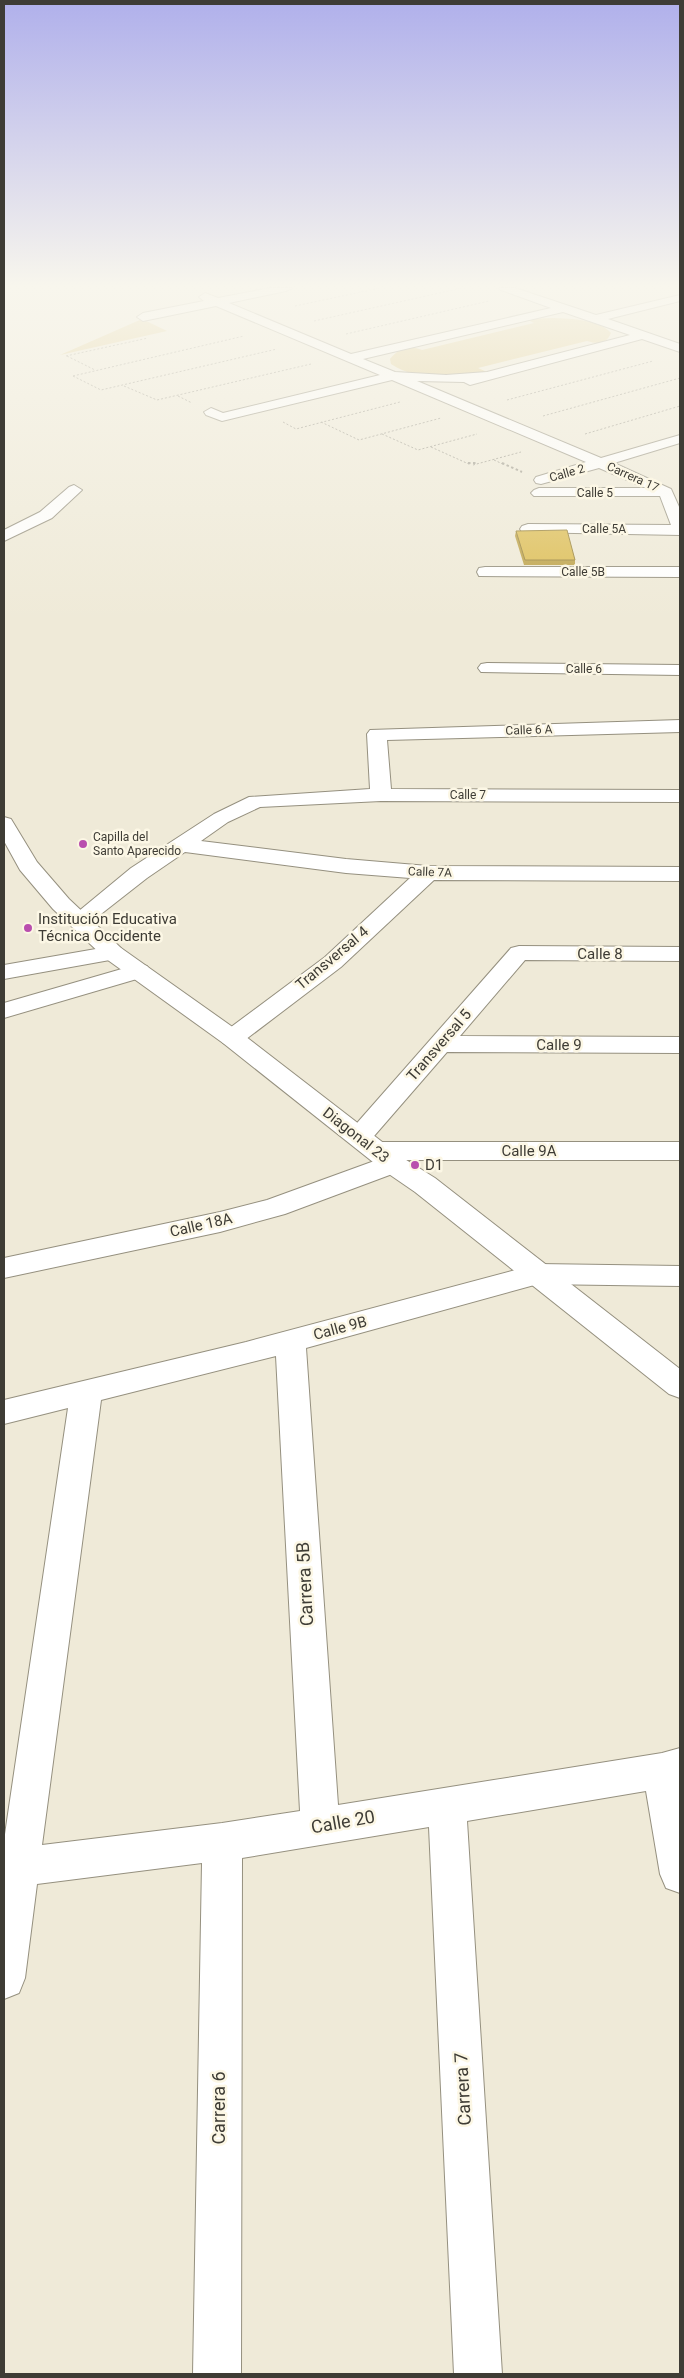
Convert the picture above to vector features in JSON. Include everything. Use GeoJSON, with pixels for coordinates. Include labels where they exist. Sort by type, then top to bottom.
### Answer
{"type":"FeatureCollection","features":[{"type":"Feature","properties":{"kind":"street"},"geometry":{"type":"LineString","coordinates":[[216,414],[281,399]]}},
{"type":"Feature","properties":{"kind":"street","name":"Carrera 17"},"geometry":{"type":"LineString","coordinates":[[449,399],[669,491],[680,529]]}},
{"type":"Feature","properties":{"kind":"street","name":"Calle 2"},"geometry":{"type":"LineString","coordinates":[[540,487],[602,463],[680,439]]}},
{"type":"Feature","properties":{"kind":"street","name":"Calle 5"},"geometry":{"type":"LineString","coordinates":[[540,487],[669,491],[680,482]]}},
{"type":"Feature","properties":{"kind":"street"},"geometry":{"type":"LineString","coordinates":[[4,536],[46,515],[74,490]]}},
{"type":"Feature","properties":{"kind":"street","name":"Calle 5A"},"geometry":{"type":"LineString","coordinates":[[528,529],[680,529]]}},
{"type":"Feature","properties":{"kind":"street","name":"Calle 5B"},"geometry":{"type":"LineString","coordinates":[[485,572],[680,572]]}},
{"type":"Feature","properties":{"kind":"street","name":"Calle 6"},"geometry":{"type":"LineString","coordinates":[[487,668],[680,670]]}},
{"type":"Feature","properties":{"kind":"street","name":"Calle 6 A"},"geometry":{"type":"LineString","coordinates":[[381,795],[377,734],[680,726]]}},
{"type":"Feature","properties":{"kind":"street","name":"Calle 7"},"geometry":{"type":"LineString","coordinates":[[180,844],[221,818],[256,801],[381,795],[680,796]]}},
{"type":"Feature","properties":{"kind":"street","name":"Diagonal 23"},"geometry":{"type":"LineString","coordinates":[[4,823],[28,866],[61,904],[113,953],[232,1038],[376,1151],[425,1184],[680,1386]]}},
{"type":"Feature","properties":{"kind":"street"},"geometry":{"type":"LineString","coordinates":[[79,920],[132,878],[180,844]]}},
{"type":"Feature","properties":{"kind":"street","name":"Calle 7A"},"geometry":{"type":"LineString","coordinates":[[180,844],[346,866],[428,873],[680,874]]}},
{"type":"Feature","properties":{"kind":"street","name":"Transversal 4"},"geometry":{"type":"LineString","coordinates":[[232,1038],[332,962],[428,873]]}},
{"type":"Feature","properties":{"kind":"street"},"geometry":{"type":"LineString","coordinates":[[4,972],[113,953]]}},
{"type":"Feature","properties":{"kind":"street","name":"Calle 8"},"geometry":{"type":"LineString","coordinates":[[519,953],[680,954]]}},
{"type":"Feature","properties":{"kind":"street","name":"Transversal 5"},"geometry":{"type":"LineString","coordinates":[[376,1151],[438,1044],[519,953]]}},
{"type":"Feature","properties":{"kind":"street"},"geometry":{"type":"LineString","coordinates":[[4,1011],[139,971]]}},
{"type":"Feature","properties":{"kind":"street","name":"Calle 9"},"geometry":{"type":"LineString","coordinates":[[438,1044],[680,1045]]}},
{"type":"Feature","properties":{"kind":"street","name":"Calle 9A"},"geometry":{"type":"LineString","coordinates":[[376,1151],[680,1151]]}},
{"type":"Feature","properties":{"kind":"street","name":"Calle 18A"},"geometry":{"type":"LineString","coordinates":[[4,1268],[211,1224],[275,1207],[376,1151]]}},
{"type":"Feature","properties":{"kind":"street","name":"Calle 9B"},"geometry":{"type":"LineString","coordinates":[[4,1412],[86,1394],[290,1342],[538,1274],[680,1276]]}},
{"type":"Feature","properties":{"kind":"street","name":"Carrera 5B"},"geometry":{"type":"LineString","coordinates":[[290,1342],[320,1826]]}},
{"type":"Feature","properties":{"kind":"street"},"geometry":{"type":"LineString","coordinates":[[4,1978],[11,1868],[86,1394]]}},
{"type":"Feature","properties":{"kind":"street"},"geometry":{"type":"LineString","coordinates":[[671,1768],[680,1874]]}},
{"type":"Feature","properties":{"kind":"street","name":"Calle 20"},"geometry":{"type":"LineString","coordinates":[[11,1868],[222,1842],[671,1768]]}},
{"type":"Feature","properties":{"kind":"street","name":"Carrera 7"},"geometry":{"type":"LineString","coordinates":[[447,1804],[478,2374]]}},
{"type":"Feature","properties":{"kind":"street","name":"Carrera 6"},"geometry":{"type":"LineString","coordinates":[[217,2374],[222,1842]]}},
{"type":"Feature","properties":{"kind":"path"},"geometry":{"type":"LineString","coordinates":[[296,429],[406,399]]}},
{"type":"Feature","properties":{"kind":"path"},"geometry":{"type":"LineString","coordinates":[[321,422],[359,440],[511,399]]}},
{"type":"Feature","properties":{"kind":"path"},"geometry":{"type":"LineString","coordinates":[[382,434],[418,450],[605,399]]}},
{"type":"Feature","properties":{"kind":"path"},"geometry":{"type":"LineString","coordinates":[[431,446],[472,465]]}},
{"type":"Feature","properties":{"kind":"path"},"geometry":{"type":"LineString","coordinates":[[493,459],[540,487]]}},
{"type":"Feature","properties":{"kind":"building"},"geometry":{"type":"Polygon","coordinates":[[[567,530],[575,560],[525,560],[516,531],[567,530]]]}},
{"type":"Feature","properties":{"kind":"place","name":"Capilla del Santo Aparecido"},"geometry":{"type":"Point","coordinates":[83,844]}},
{"type":"Feature","properties":{"kind":"place","name":"Institución Educativa Técnica Occidente"},"geometry":{"type":"Point","coordinates":[28,928]}},
{"type":"Feature","properties":{"kind":"place","name":"D1"},"geometry":{"type":"Point","coordinates":[415,1165]}}]}
